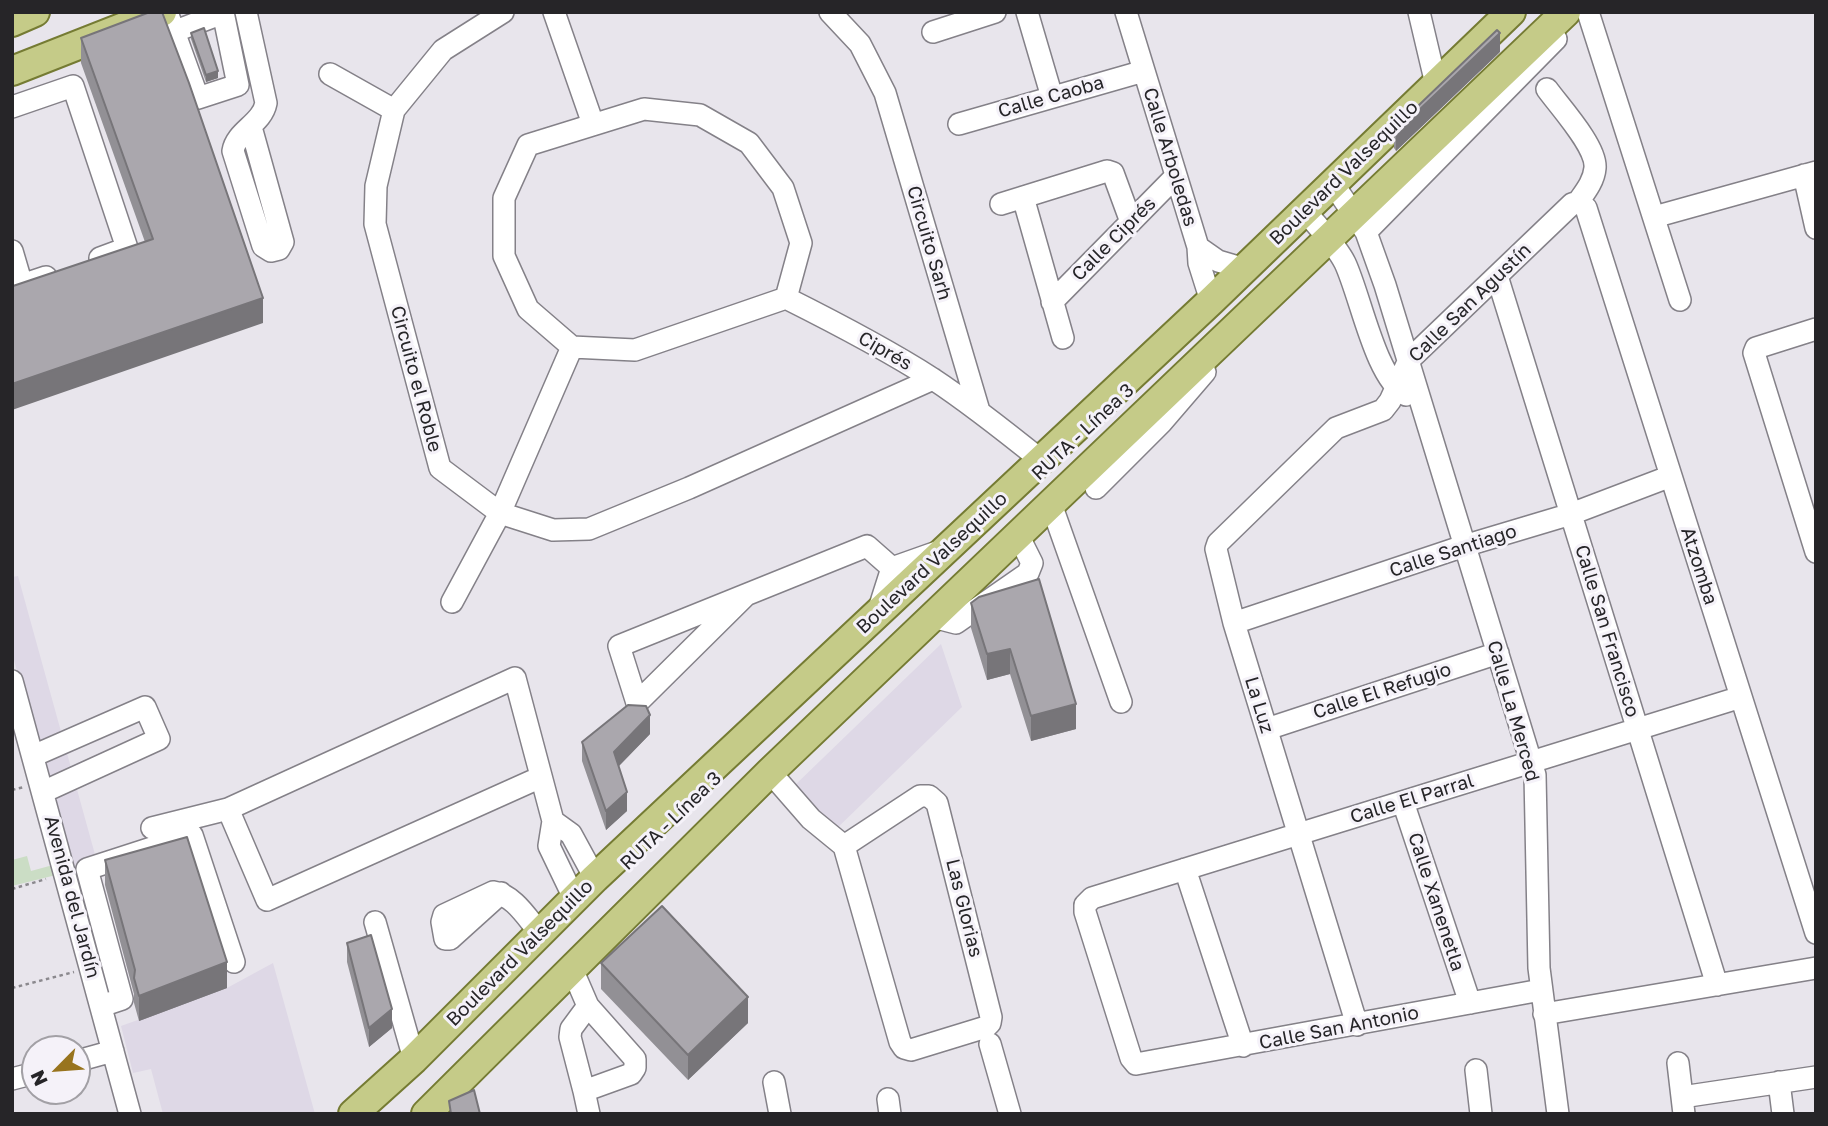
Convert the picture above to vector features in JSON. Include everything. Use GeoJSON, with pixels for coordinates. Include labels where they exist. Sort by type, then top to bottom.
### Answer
{"type":"FeatureCollection","features":[{"type":"Feature","properties":{"kind":"main road"},"geometry":{"type":"LineString","coordinates":[[12,22],[36,12]]}},
{"type":"Feature","properties":{"kind":"main road","name":"Boulevard Valsequillo"},"geometry":{"type":"LineString","coordinates":[[426,1114],[769,772],[1051,504],[1199,371],[1277,287],[1316,225],[1335,187],[1511,12]]}},
{"type":"Feature","properties":{"kind":"main road"},"geometry":{"type":"LineString","coordinates":[[12,71],[167,19]]}},
{"type":"Feature","properties":{"kind":"main road","name":"Boulevard Valsequillo"},"geometry":{"type":"LineString","coordinates":[[353,1114],[414,1059],[595,878],[1245,268],[1316,225],[1356,218],[1562,24]]}},
{"type":"Feature","properties":{"kind":"street"},"geometry":{"type":"LineString","coordinates":[[246,12],[266,103],[264,112],[235,142],[233,150],[263,246],[271,251],[279,249],[283,242],[251,127]]}},
{"type":"Feature","properties":{"kind":"street","name":"Circuito el Roble"},"geometry":{"type":"LineString","coordinates":[[503,12],[443,50],[394,110],[376,186],[375,224],[440,468],[500,513],[553,530],[589,529],[689,488],[933,379]]}},
{"type":"Feature","properties":{"kind":"street"},"geometry":{"type":"LineString","coordinates":[[554,12],[593,124]]}},
{"type":"Feature","properties":{"kind":"street","name":"Circuito Sarh"},"geometry":{"type":"LineString","coordinates":[[830,12],[860,44],[885,93],[979,411]]}},
{"type":"Feature","properties":{"kind":"street"},"geometry":{"type":"LineString","coordinates":[[933,32],[995,12]]}},
{"type":"Feature","properties":{"kind":"street"},"geometry":{"type":"LineString","coordinates":[[1027,12],[1052,97]]}},
{"type":"Feature","properties":{"kind":"street","name":"Calle Arboledas"},"geometry":{"type":"LineString","coordinates":[[1126,12],[1198,247],[1199,263],[1211,301]]}},
{"type":"Feature","properties":{"kind":"street"},"geometry":{"type":"LineString","coordinates":[[1419,12],[1436,84]]}},
{"type":"Feature","properties":{"kind":"street"},"geometry":{"type":"LineString","coordinates":[[1335,187],[1522,12]]}},
{"type":"Feature","properties":{"kind":"street"},"geometry":{"type":"LineString","coordinates":[[1356,218],[1555,12]]}},
{"type":"Feature","properties":{"kind":"street"},"geometry":{"type":"LineString","coordinates":[[1588,12],[1680,300]]}},
{"type":"Feature","properties":{"kind":"street"},"geometry":{"type":"LineString","coordinates":[[223,13],[238,85],[198,98],[167,19],[223,13]]}},
{"type":"Feature","properties":{"kind":"street","name":"Calle Caoba"},"geometry":{"type":"LineString","coordinates":[[959,124],[1144,71]]}},
{"type":"Feature","properties":{"kind":"street"},"geometry":{"type":"LineString","coordinates":[[330,74],[394,110]]}},
{"type":"Feature","properties":{"kind":"street"},"geometry":{"type":"LineString","coordinates":[[12,107],[74,86],[127,248],[22,285],[12,251]]}},
{"type":"Feature","properties":{"kind":"street"},"geometry":{"type":"LineString","coordinates":[[1548,89],[1592,151],[1595,166],[1593,179],[1578,202]]}},
{"type":"Feature","properties":{"kind":"street"},"geometry":{"type":"LineString","coordinates":[[644,109],[700,115],[749,143],[783,188],[801,243],[786,298],[635,350],[572,347],[528,309],[504,256],[504,198],[528,145],[593,124],[644,109]]}},
{"type":"Feature","properties":{"kind":"street"},"geometry":{"type":"LineString","coordinates":[[1001,204],[1107,171],[1113,173],[1131,222]]}},
{"type":"Feature","properties":{"kind":"street"},"geometry":{"type":"LineString","coordinates":[[1654,217],[1810,174],[1816,228]]}},
{"type":"Feature","properties":{"kind":"street","name":"Calle Ciprés"},"geometry":{"type":"LineString","coordinates":[[1052,302],[1176,176]]}},
{"type":"Feature","properties":{"kind":"street","name":"Calle La Merced"},"geometry":{"type":"LineString","coordinates":[[1335,187],[1356,218],[1409,360],[1535,775],[1541,990],[1558,1114]]}},
{"type":"Feature","properties":{"kind":"street"},"geometry":{"type":"LineString","coordinates":[[1023,197],[1063,338]]}},
{"type":"Feature","properties":{"kind":"street","name":"Calle San Agustín"},"geometry":{"type":"LineString","coordinates":[[1336,428],[1383,410],[1409,360],[1572,204],[1578,202]]}},
{"type":"Feature","properties":{"kind":"street","name":"Atzomba"},"geometry":{"type":"LineString","coordinates":[[1578,202],[1586,208],[1816,933]]}},
{"type":"Feature","properties":{"kind":"street"},"geometry":{"type":"LineString","coordinates":[[412,1114],[1316,225],[1344,261],[1382,366],[1396,389],[1420,402]]}},
{"type":"Feature","properties":{"kind":"street","name":"RUTA - Línea 3"},"geometry":{"type":"LineString","coordinates":[[373,1114],[680,811],[1090,426],[1316,225]]}},
{"type":"Feature","properties":{"kind":"street"},"geometry":{"type":"LineString","coordinates":[[1198,247],[1218,261],[1245,268]]}},
{"type":"Feature","properties":{"kind":"street","name":"Calle San Francisco"},"geometry":{"type":"LineString","coordinates":[[1497,276],[1717,985]]}},
{"type":"Feature","properties":{"kind":"street","name":"Ciprés"},"geometry":{"type":"LineString","coordinates":[[786,298],[859,335],[933,379],[979,411]]}},
{"type":"Feature","properties":{"kind":"street"},"geometry":{"type":"LineString","coordinates":[[1816,329],[1756,348],[1754,353],[1816,552]]}},
{"type":"Feature","properties":{"kind":"street"},"geometry":{"type":"LineString","coordinates":[[452,602],[500,513],[572,347]]}},
{"type":"Feature","properties":{"kind":"street"},"geometry":{"type":"LineString","coordinates":[[1096,488],[1163,422],[1199,371]]}},
{"type":"Feature","properties":{"kind":"street"},"geometry":{"type":"LineString","coordinates":[[979,411],[1042,461]]}},
{"type":"Feature","properties":{"kind":"street","name":"La Luz"},"geometry":{"type":"LineString","coordinates":[[1336,428],[1218,543],[1216,555],[1234,623],[1357,1025]]}},
{"type":"Feature","properties":{"kind":"street","name":"Calle Santiago"},"geometry":{"type":"LineString","coordinates":[[1234,623],[1464,546],[1571,514],[1671,476]]}},
{"type":"Feature","properties":{"kind":"street"},"geometry":{"type":"LineString","coordinates":[[1051,504],[1121,702]]}},
{"type":"Feature","properties":{"kind":"street"},"geometry":{"type":"LineString","coordinates":[[746,594],[637,703],[619,646],[746,594],[867,546],[892,568]]}},
{"type":"Feature","properties":{"kind":"street"},"geometry":{"type":"LineString","coordinates":[[892,568],[946,550]]}},
{"type":"Feature","properties":{"kind":"street"},"geometry":{"type":"LineString","coordinates":[[876,616],[892,568]]}},
{"type":"Feature","properties":{"kind":"street","name":"Calle El Refugio"},"geometry":{"type":"LineString","coordinates":[[1267,729],[1498,653]]}},
{"type":"Feature","properties":{"kind":"street"},"geometry":{"type":"LineString","coordinates":[[152,828],[228,809],[515,677],[553,821],[549,846],[575,898]]}},
{"type":"Feature","properties":{"kind":"street","name":"Avenida del Jardín"},"geometry":{"type":"LineString","coordinates":[[12,681],[43,792],[76,872],[91,968],[130,1114]]}},
{"type":"Feature","properties":{"kind":"street","name":"Calle El Parral"},"geometry":{"type":"LineString","coordinates":[[1136,1064],[1131,1058],[1085,912],[1085,905],[1092,898],[1741,697]]}},
{"type":"Feature","properties":{"kind":"street"},"geometry":{"type":"LineString","coordinates":[[33,755],[145,707],[159,739],[43,792]]}},
{"type":"Feature","properties":{"kind":"street"},"geometry":{"type":"LineString","coordinates":[[769,772],[811,819],[844,846],[900,1042],[904,1048],[911,1050],[986,1027],[990,1034]]}},
{"type":"Feature","properties":{"kind":"street"},"geometry":{"type":"LineString","coordinates":[[228,809],[267,900],[541,777]]}},
{"type":"Feature","properties":{"kind":"street","name":"Las Glorias"},"geometry":{"type":"LineString","coordinates":[[844,846],[920,796],[929,796],[937,803],[991,1017],[990,1034],[1010,1114]]}},
{"type":"Feature","properties":{"kind":"street","name":"Calle Xanenetla"},"geometry":{"type":"LineString","coordinates":[[1403,802],[1469,1003]]}},
{"type":"Feature","properties":{"kind":"street"},"geometry":{"type":"LineString","coordinates":[[553,821],[571,834],[595,878]]}},
{"type":"Feature","properties":{"kind":"street"},"geometry":{"type":"LineString","coordinates":[[101,1006],[122,999],[76,872],[192,835],[234,962]]}},
{"type":"Feature","properties":{"kind":"street"},"geometry":{"type":"LineString","coordinates":[[1185,869],[1243,1046]]}},
{"type":"Feature","properties":{"kind":"street"},"geometry":{"type":"LineString","coordinates":[[501,893],[517,906],[540,933]]}},
{"type":"Feature","properties":{"kind":"street"},"geometry":{"type":"LineString","coordinates":[[375,922],[414,1059]]}},
{"type":"Feature","properties":{"kind":"street"},"geometry":{"type":"LineString","coordinates":[[1545,1014],[1816,968]]}},
{"type":"Feature","properties":{"kind":"street"},"geometry":{"type":"LineString","coordinates":[[572,969],[587,1006],[635,1059],[635,1068],[631,1074],[584,1091]]}},
{"type":"Feature","properties":{"kind":"street","name":"Calle San Antonio"},"geometry":{"type":"LineString","coordinates":[[1136,1064],[1541,990]]}},
{"type":"Feature","properties":{"kind":"street"},"geometry":{"type":"LineString","coordinates":[[587,1006],[571,1029],[570,1037],[589,1114]]}},
{"type":"Feature","properties":{"kind":"street"},"geometry":{"type":"LineString","coordinates":[[91,1057],[113,1051]]}},
{"type":"Feature","properties":{"kind":"street"},"geometry":{"type":"LineString","coordinates":[[1678,1063],[1683,1105],[1779,1082],[1816,1077]]}},
{"type":"Feature","properties":{"kind":"street"},"geometry":{"type":"LineString","coordinates":[[1476,1070],[1481,1114]]}},
{"type":"Feature","properties":{"kind":"street"},"geometry":{"type":"LineString","coordinates":[[774,1082],[780,1114]]}},
{"type":"Feature","properties":{"kind":"street"},"geometry":{"type":"LineString","coordinates":[[1779,1082],[1783,1114]]}},
{"type":"Feature","properties":{"kind":"path"},"geometry":{"type":"LineString","coordinates":[[12,888],[76,872]]}},
{"type":"Feature","properties":{"kind":"path"},"geometry":{"type":"LineString","coordinates":[[12,988],[91,968]]}},
{"type":"Feature","properties":{"kind":"shaded area"},"geometry":{"type":"Polygon","coordinates":[[[18,576],[99,869],[74,876],[12,653],[12,577],[18,576]]]}},
{"type":"Feature","properties":{"kind":"shaded area"},"geometry":{"type":"Polygon","coordinates":[[[941,644],[962,707],[832,833],[793,787],[941,644]]]}},
{"type":"Feature","properties":{"kind":"shaded area"},"geometry":{"type":"Polygon","coordinates":[[[273,963],[315,1114],[163,1114],[151,1069],[133,1073],[121,1026],[227,988],[273,963]]]}},
{"type":"Feature","properties":{"kind":"green space"},"geometry":{"type":"Polygon","coordinates":[[[27,856],[31,871],[53,865],[56,875],[12,886],[12,860],[27,856]]]}},
{"type":"Feature","properties":{"kind":"building"},"geometry":{"type":"Polygon","coordinates":[[[150,12],[162,12],[263,298],[12,384],[12,284],[13,286],[153,239],[81,38],[150,12]]]}},
{"type":"Feature","properties":{"kind":"building"},"geometry":{"type":"Polygon","coordinates":[[[204,28],[218,71],[206,75],[191,33],[204,28]]]}},
{"type":"Feature","properties":{"kind":"building"},"geometry":{"type":"Polygon","coordinates":[[[1497,30],[1500,33],[1396,132],[1394,129],[1497,30]]]}},
{"type":"Feature","properties":{"kind":"building"},"geometry":{"type":"Polygon","coordinates":[[[1039,579],[1076,704],[1031,716],[1010,649],[987,654],[971,603],[979,597],[1039,579]]]}},
{"type":"Feature","properties":{"kind":"building"},"geometry":{"type":"Polygon","coordinates":[[[628,705],[646,706],[650,715],[614,752],[627,792],[606,811],[582,742],[628,705]]]}},
{"type":"Feature","properties":{"kind":"building"},"geometry":{"type":"Polygon","coordinates":[[[187,837],[227,962],[139,996],[134,978],[135,970],[105,860],[187,837]]]}},
{"type":"Feature","properties":{"kind":"building"},"geometry":{"type":"Polygon","coordinates":[[[662,906],[748,997],[688,1055],[601,963],[662,906]]]}},
{"type":"Feature","properties":{"kind":"building"},"geometry":{"type":"Polygon","coordinates":[[[371,935],[392,1009],[369,1028],[347,943],[371,935]]]}},
{"type":"Feature","properties":{"kind":"building"},"geometry":{"type":"Polygon","coordinates":[[[474,1090],[480,1114],[451,1114],[449,1101],[474,1090]]]}}]}
